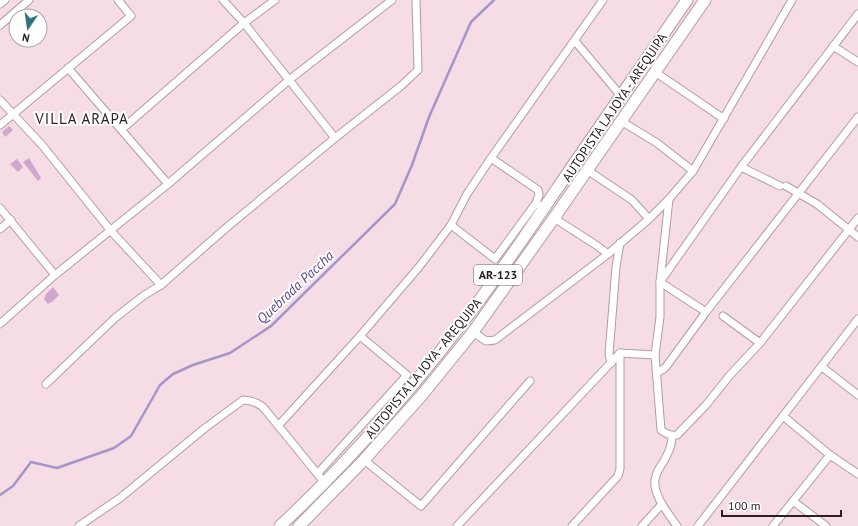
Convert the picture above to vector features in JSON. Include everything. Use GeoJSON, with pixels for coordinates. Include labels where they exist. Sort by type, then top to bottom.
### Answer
{"type":"FeatureCollection","features":[{"type":"Feature","properties":{"kind":"main road","name":"AUTOPISTA LA JOYA - AREQUIPA"},"geometry":{"type":"LineString","coordinates":[[280,526],[321,478],[366,438],[435,357],[480,299],[540,206],[621,96],[687,0]]}},
{"type":"Feature","properties":{"kind":"main road","name":"AUTOPISTA LA JOYA - AREQUIPA"},"geometry":{"type":"LineString","coordinates":[[299,526],[364,460],[422,395],[473,332],[705,0]]}},
{"type":"Feature","properties":{"kind":"street"},"geometry":{"type":"LineString","coordinates":[[0,4],[5,0]]}},
{"type":"Feature","properties":{"kind":"street"},"geometry":{"type":"LineString","coordinates":[[0,25],[29,0]]}},
{"type":"Feature","properties":{"kind":"street"},"geometry":{"type":"LineString","coordinates":[[0,125],[131,16],[118,0]]}},
{"type":"Feature","properties":{"kind":"street"},"geometry":{"type":"LineString","coordinates":[[224,0],[335,138]]}},
{"type":"Feature","properties":{"kind":"street"},"geometry":{"type":"LineString","coordinates":[[122,129],[244,23],[275,0]]}},
{"type":"Feature","properties":{"kind":"street"},"geometry":{"type":"LineString","coordinates":[[0,324],[55,275],[168,184],[289,80],[392,0]]}},
{"type":"Feature","properties":{"kind":"street"},"geometry":{"type":"LineString","coordinates":[[46,384],[115,318],[143,296],[161,285],[226,228],[335,138],[401,86],[418,70],[416,0]]}},
{"type":"Feature","properties":{"kind":"street"},"geometry":{"type":"LineString","coordinates":[[278,426],[360,336],[419,267],[451,224],[491,158],[603,0]]}},
{"type":"Feature","properties":{"kind":"street"},"geometry":{"type":"LineString","coordinates":[[473,332],[486,340],[495,340],[608,254],[649,219],[669,199],[693,171],[792,0]]}},
{"type":"Feature","properties":{"kind":"street"},"geometry":{"type":"LineString","coordinates":[[660,282],[741,167],[858,14]]}},
{"type":"Feature","properties":{"kind":"street"},"geometry":{"type":"LineString","coordinates":[[575,41],[621,96]]}},
{"type":"Feature","properties":{"kind":"street"},"geometry":{"type":"LineString","coordinates":[[833,46],[858,62]]}},
{"type":"Feature","properties":{"kind":"street"},"geometry":{"type":"LineString","coordinates":[[68,68],[168,184]]}},
{"type":"Feature","properties":{"kind":"street"},"geometry":{"type":"LineString","coordinates":[[655,72],[724,119]]}},
{"type":"Feature","properties":{"kind":"street"},"geometry":{"type":"LineString","coordinates":[[0,100],[42,145],[111,231],[161,285]]}},
{"type":"Feature","properties":{"kind":"street"},"geometry":{"type":"LineString","coordinates":[[657,373],[665,368],[706,312],[858,118]]}},
{"type":"Feature","properties":{"kind":"street"},"geometry":{"type":"LineString","coordinates":[[621,121],[657,143],[693,171]]}},
{"type":"Feature","properties":{"kind":"street"},"geometry":{"type":"LineString","coordinates":[[451,224],[495,260],[540,206],[538,190],[491,158]]}},
{"type":"Feature","properties":{"kind":"street"},"geometry":{"type":"LineString","coordinates":[[741,167],[799,193],[817,204],[858,237]]}},
{"type":"Feature","properties":{"kind":"street"},"geometry":{"type":"LineString","coordinates":[[587,170],[632,200],[649,219]]}},
{"type":"Feature","properties":{"kind":"street"},"geometry":{"type":"LineString","coordinates":[[669,199],[660,282],[660,317],[655,356],[661,430],[667,435],[672,436],[677,435],[706,405],[730,375],[760,343],[858,218]]}},
{"type":"Feature","properties":{"kind":"street"},"geometry":{"type":"LineString","coordinates":[[0,208],[55,275]]}},
{"type":"Feature","properties":{"kind":"street"},"geometry":{"type":"LineString","coordinates":[[554,218],[608,254]]}},
{"type":"Feature","properties":{"kind":"street"},"geometry":{"type":"LineString","coordinates":[[0,229],[11,220]]}},
{"type":"Feature","properties":{"kind":"street"},"geometry":{"type":"LineString","coordinates":[[611,363],[609,354],[616,267],[620,243]]}},
{"type":"Feature","properties":{"kind":"street"},"geometry":{"type":"LineString","coordinates":[[660,282],[706,312]]}},
{"type":"Feature","properties":{"kind":"street"},"geometry":{"type":"LineString","coordinates":[[723,316],[760,343]]}},
{"type":"Feature","properties":{"kind":"street"},"geometry":{"type":"LineString","coordinates":[[698,526],[858,319]]}},
{"type":"Feature","properties":{"kind":"street"},"geometry":{"type":"LineString","coordinates":[[79,526],[120,498],[205,428],[243,400],[256,402],[263,407],[321,478],[407,375],[360,336]]}},
{"type":"Feature","properties":{"kind":"street"},"geometry":{"type":"LineString","coordinates":[[620,353],[655,356]]}},
{"type":"Feature","properties":{"kind":"street"},"geometry":{"type":"LineString","coordinates":[[457,526],[620,353]]}},
{"type":"Feature","properties":{"kind":"street"},"geometry":{"type":"LineString","coordinates":[[572,526],[618,476],[620,469],[620,353]]}},
{"type":"Feature","properties":{"kind":"street"},"geometry":{"type":"LineString","coordinates":[[822,366],[858,395]]}},
{"type":"Feature","properties":{"kind":"street"},"geometry":{"type":"LineString","coordinates":[[364,460],[421,506],[530,381]]}},
{"type":"Feature","properties":{"kind":"street"},"geometry":{"type":"LineString","coordinates":[[783,416],[830,455],[858,474]]}},
{"type":"Feature","properties":{"kind":"street"},"geometry":{"type":"LineString","coordinates":[[672,436],[670,450],[656,474],[654,481],[657,494],[662,504],[677,526]]}},
{"type":"Feature","properties":{"kind":"street"},"geometry":{"type":"LineString","coordinates":[[773,526],[830,455]]}},
{"type":"Feature","properties":{"kind":"street"},"geometry":{"type":"LineString","coordinates":[[793,501],[826,526]]}},
{"type":"Feature","properties":{"kind":"street"},"geometry":{"type":"LineString","coordinates":[[642,526],[662,504]]}},
{"type":"Feature","properties":{"kind":"building"},"geometry":{"type":"Polygon","coordinates":[[[9,126],[13,130],[5,137],[2,132],[9,126]]]}},
{"type":"Feature","properties":{"kind":"building"},"geometry":{"type":"Polygon","coordinates":[[[29,158],[41,178],[38,181],[23,162],[29,158]]]}},
{"type":"Feature","properties":{"kind":"building"},"geometry":{"type":"Polygon","coordinates":[[[17,159],[23,167],[18,172],[10,164],[17,159]]]}},
{"type":"Feature","properties":{"kind":"building"},"geometry":{"type":"Polygon","coordinates":[[[53,287],[59,295],[48,304],[44,299],[46,294],[53,287]]]}},
{"type":"Feature","properties":{"kind":"waterway","name":"Quebrada Paccha"},"geometry":{"type":"LineString","coordinates":[[0,495],[13,486],[31,462],[57,468],[114,448],[131,436],[160,385],[173,374],[193,365],[230,353],[271,326],[395,204],[412,165],[429,117],[471,22],[494,0]]}},
{"type":"Feature","properties":{"kind":"district","name":"VILLA ARAPA"},"geometry":{"type":"Point","coordinates":[82,119]}}]}
